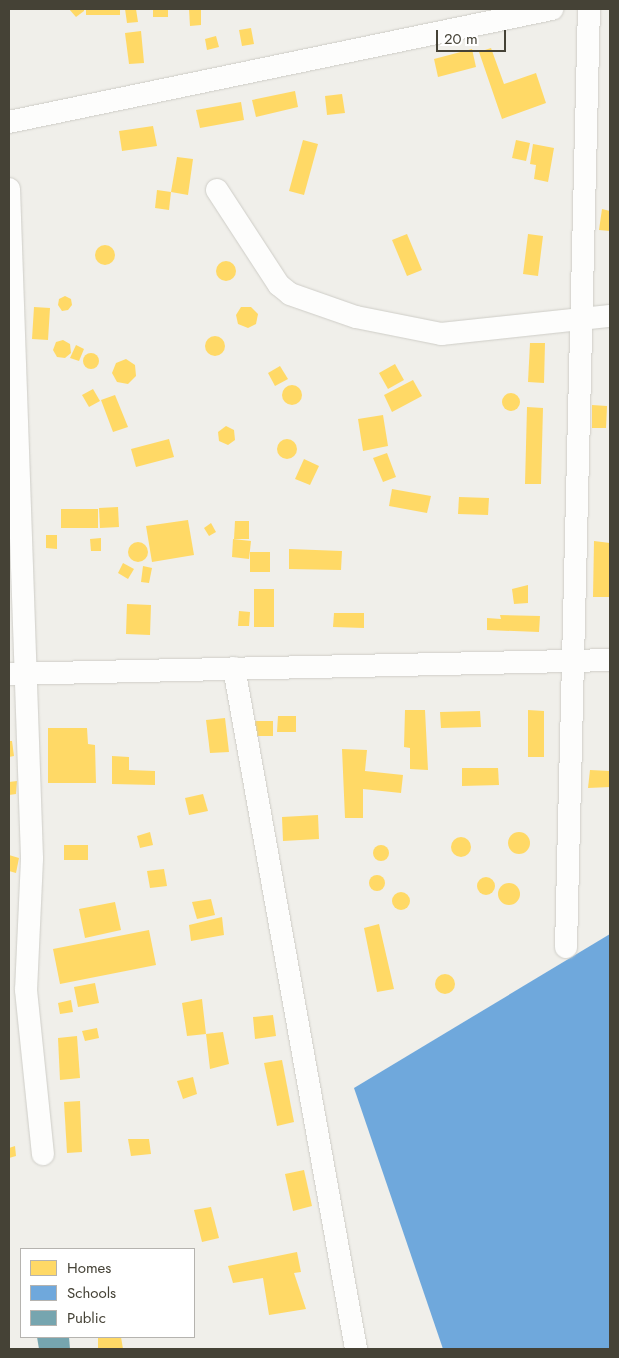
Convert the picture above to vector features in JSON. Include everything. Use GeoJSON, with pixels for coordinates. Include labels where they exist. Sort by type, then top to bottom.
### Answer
{"type":"FeatureCollection","features":[{"type":"Feature","properties":{"kind":"street"},"geometry":{"type":"LineString","coordinates":[[9,122],[552,9]]}},
{"type":"Feature","properties":{"kind":"street"},"geometry":{"type":"LineString","coordinates":[[566,947],[589,9]]}},
{"type":"Feature","properties":{"kind":"street"},"geometry":{"type":"LineString","coordinates":[[9,189],[17,674],[32,859],[26,990],[43,1154]]}},
{"type":"Feature","properties":{"kind":"street"},"geometry":{"type":"LineString","coordinates":[[218,190],[279,285],[300,297],[356,317],[440,334],[610,316]]}},
{"type":"Feature","properties":{"kind":"street"},"geometry":{"type":"LineString","coordinates":[[17,674],[610,660]]}},
{"type":"Feature","properties":{"kind":"street"},"geometry":{"type":"LineString","coordinates":[[234,668],[356,1349]]}},
{"type":"Feature","properties":{"kind":"building: Homes"},"geometry":{"type":"Polygon","coordinates":[[[69,9],[84,9],[84,11],[76,17],[69,9]]]}},
{"type":"Feature","properties":{"kind":"building: Homes"},"geometry":{"type":"Polygon","coordinates":[[[86,9],[120,9],[120,15],[86,15],[86,9]]]}},
{"type":"Feature","properties":{"kind":"building: Homes"},"geometry":{"type":"Polygon","coordinates":[[[125,9],[136,9],[138,22],[127,23],[125,9]]]}},
{"type":"Feature","properties":{"kind":"building: Homes"},"geometry":{"type":"Polygon","coordinates":[[[153,9],[168,9],[168,17],[153,17],[153,9]]]}},
{"type":"Feature","properties":{"kind":"building: Homes"},"geometry":{"type":"Polygon","coordinates":[[[189,9],[201,9],[201,25],[190,26],[189,9]]]}},
{"type":"Feature","properties":{"kind":"building: Homes"},"geometry":{"type":"Polygon","coordinates":[[[251,28],[254,44],[242,46],[239,30],[251,28]]]}},
{"type":"Feature","properties":{"kind":"building: Homes"},"geometry":{"type":"Polygon","coordinates":[[[141,31],[144,63],[129,64],[125,33],[141,31]]]}},
{"type":"Feature","properties":{"kind":"building: Homes"},"geometry":{"type":"Polygon","coordinates":[[[216,36],[219,47],[207,50],[205,39],[216,36]]]}},
{"type":"Feature","properties":{"kind":"building: Homes"},"geometry":{"type":"Polygon","coordinates":[[[491,48],[504,84],[536,73],[546,103],[502,119],[479,52],[491,48]]]}},
{"type":"Feature","properties":{"kind":"building: Homes"},"geometry":{"type":"Polygon","coordinates":[[[472,49],[476,67],[438,77],[434,59],[472,49]]]}},
{"type":"Feature","properties":{"kind":"building: Homes"},"geometry":{"type":"Polygon","coordinates":[[[295,91],[298,107],[256,117],[252,100],[295,91]]]}},
{"type":"Feature","properties":{"kind":"building: Homes"},"geometry":{"type":"Polygon","coordinates":[[[342,94],[345,113],[327,115],[325,96],[342,94]]]}},
{"type":"Feature","properties":{"kind":"building: Homes"},"geometry":{"type":"Polygon","coordinates":[[[241,102],[244,120],[200,128],[196,110],[241,102]]]}},
{"type":"Feature","properties":{"kind":"building: Homes"},"geometry":{"type":"Polygon","coordinates":[[[153,126],[157,146],[122,151],[119,131],[153,126]]]}},
{"type":"Feature","properties":{"kind":"building: Homes"},"geometry":{"type":"Polygon","coordinates":[[[303,140],[318,144],[304,195],[289,191],[303,140]]]}},
{"type":"Feature","properties":{"kind":"building: Homes"},"geometry":{"type":"Polygon","coordinates":[[[516,140],[530,143],[526,161],[512,158],[516,140]]]}},
{"type":"Feature","properties":{"kind":"building: Homes"},"geometry":{"type":"Polygon","coordinates":[[[533,144],[554,148],[548,182],[534,179],[536,165],[530,164],[533,144]]]}},
{"type":"Feature","properties":{"kind":"building: Homes"},"geometry":{"type":"Polygon","coordinates":[[[177,157],[193,159],[188,195],[171,192],[177,157]]]}},
{"type":"Feature","properties":{"kind":"building: Homes"},"geometry":{"type":"Polygon","coordinates":[[[157,190],[171,192],[169,210],[155,208],[157,190]]]}},
{"type":"Feature","properties":{"kind":"building: Homes"},"geometry":{"type":"Polygon","coordinates":[[[602,209],[610,211],[610,231],[599,230],[602,209]]]}},
{"type":"Feature","properties":{"kind":"building: Homes"},"geometry":{"type":"Polygon","coordinates":[[[407,234],[422,270],[407,276],[392,240],[407,234]]]}},
{"type":"Feature","properties":{"kind":"building: Homes"},"geometry":{"type":"Polygon","coordinates":[[[528,234],[543,236],[538,276],[523,274],[528,234]]]}},
{"type":"Feature","properties":{"kind":"building: Homes"},"geometry":{"type":"Polygon","coordinates":[[[105,245],[112,248],[115,255],[112,262],[105,265],[98,262],[95,255],[98,248],[105,245]]]}},
{"type":"Feature","properties":{"kind":"building: Homes"},"geometry":{"type":"Polygon","coordinates":[[[222,261],[230,261],[236,267],[236,275],[230,281],[222,281],[216,275],[216,267],[222,261]]]}},
{"type":"Feature","properties":{"kind":"building: Homes"},"geometry":{"type":"Polygon","coordinates":[[[65,296],[71,299],[72,305],[68,310],[62,311],[58,305],[59,299],[65,296]]]}},
{"type":"Feature","properties":{"kind":"building: Homes"},"geometry":{"type":"Polygon","coordinates":[[[34,307],[50,308],[48,340],[32,339],[34,307]]]}},
{"type":"Feature","properties":{"kind":"building: Homes"},"geometry":{"type":"Polygon","coordinates":[[[241,307],[251,307],[258,314],[256,324],[248,328],[238,324],[236,315],[241,307]]]}},
{"type":"Feature","properties":{"kind":"building: Homes"},"geometry":{"type":"Polygon","coordinates":[[[211,336],[219,336],[225,342],[225,350],[219,356],[211,356],[205,350],[205,342],[211,336]]]}},
{"type":"Feature","properties":{"kind":"building: Homes"},"geometry":{"type":"Polygon","coordinates":[[[63,340],[70,344],[71,353],[65,358],[57,357],[53,350],[56,342],[63,340]]]}},
{"type":"Feature","properties":{"kind":"building: Homes"},"geometry":{"type":"Polygon","coordinates":[[[530,343],[545,343],[544,383],[528,382],[530,343]]]}},
{"type":"Feature","properties":{"kind":"building: Homes"},"geometry":{"type":"Polygon","coordinates":[[[76,345],[84,349],[79,361],[70,358],[76,345]]]}},
{"type":"Feature","properties":{"kind":"building: Homes"},"geometry":{"type":"Polygon","coordinates":[[[88,353],[94,353],[99,358],[97,367],[88,369],[83,364],[83,358],[88,353]]]}},
{"type":"Feature","properties":{"kind":"building: Homes"},"geometry":{"type":"Polygon","coordinates":[[[126,359],[135,365],[136,376],[128,384],[117,382],[112,373],[116,363],[126,359]]]}},
{"type":"Feature","properties":{"kind":"building: Homes"},"geometry":{"type":"Polygon","coordinates":[[[395,364],[404,380],[388,389],[379,373],[395,364]]]}},
{"type":"Feature","properties":{"kind":"building: Homes"},"geometry":{"type":"Polygon","coordinates":[[[280,366],[288,379],[275,386],[268,373],[280,366]]]}},
{"type":"Feature","properties":{"kind":"building: Homes"},"geometry":{"type":"Polygon","coordinates":[[[413,380],[422,396],[392,412],[384,395],[413,380]]]}},
{"type":"Feature","properties":{"kind":"building: Homes"},"geometry":{"type":"Polygon","coordinates":[[[288,385],[296,385],[302,391],[302,399],[296,405],[288,405],[282,399],[282,391],[288,385]]]}},
{"type":"Feature","properties":{"kind":"building: Homes"},"geometry":{"type":"Polygon","coordinates":[[[93,389],[100,401],[89,407],[82,395],[93,389]]]}},
{"type":"Feature","properties":{"kind":"building: Homes"},"geometry":{"type":"Polygon","coordinates":[[[511,393],[517,396],[520,402],[517,408],[511,411],[505,408],[502,402],[505,396],[511,393]]]}},
{"type":"Feature","properties":{"kind":"building: Homes"},"geometry":{"type":"Polygon","coordinates":[[[115,395],[128,427],[113,432],[101,400],[115,395]]]}},
{"type":"Feature","properties":{"kind":"building: Homes"},"geometry":{"type":"Polygon","coordinates":[[[592,405],[607,406],[606,428],[592,428],[592,405]]]}},
{"type":"Feature","properties":{"kind":"building: Homes"},"geometry":{"type":"Polygon","coordinates":[[[527,407],[543,408],[541,484],[525,484],[527,407]]]}},
{"type":"Feature","properties":{"kind":"building: Homes"},"geometry":{"type":"Polygon","coordinates":[[[383,415],[388,446],[363,451],[358,419],[383,415]]]}},
{"type":"Feature","properties":{"kind":"building: Homes"},"geometry":{"type":"Polygon","coordinates":[[[226,426],[234,430],[235,440],[228,445],[219,441],[218,432],[226,426]]]}},
{"type":"Feature","properties":{"kind":"building: Homes"},"geometry":{"type":"Polygon","coordinates":[[[169,439],[174,457],[136,467],[131,449],[169,439]]]}},
{"type":"Feature","properties":{"kind":"building: Homes"},"geometry":{"type":"Polygon","coordinates":[[[283,439],[291,439],[297,445],[297,453],[291,459],[283,459],[277,453],[277,445],[283,439]]]}},
{"type":"Feature","properties":{"kind":"building: Homes"},"geometry":{"type":"Polygon","coordinates":[[[387,453],[396,477],[383,482],[373,458],[387,453]]]}},
{"type":"Feature","properties":{"kind":"building: Homes"},"geometry":{"type":"Polygon","coordinates":[[[304,459],[319,466],[310,485],[295,479],[304,459]]]}},
{"type":"Feature","properties":{"kind":"building: Homes"},"geometry":{"type":"Polygon","coordinates":[[[392,489],[431,496],[427,513],[389,506],[392,489]]]}},
{"type":"Feature","properties":{"kind":"building: Homes"},"geometry":{"type":"Polygon","coordinates":[[[459,497],[489,498],[488,515],[458,514],[459,497]]]}},
{"type":"Feature","properties":{"kind":"building: Homes"},"geometry":{"type":"Polygon","coordinates":[[[118,507],[119,527],[100,528],[99,508],[118,507]]]}},
{"type":"Feature","properties":{"kind":"building: Homes"},"geometry":{"type":"Polygon","coordinates":[[[61,509],[98,509],[98,528],[61,528],[61,509]]]}},
{"type":"Feature","properties":{"kind":"building: Homes"},"geometry":{"type":"Polygon","coordinates":[[[188,520],[194,555],[152,562],[146,526],[188,520]]]}},
{"type":"Feature","properties":{"kind":"building: Homes"},"geometry":{"type":"Polygon","coordinates":[[[235,521],[249,521],[249,539],[234,539],[235,521]]]}},
{"type":"Feature","properties":{"kind":"building: Homes"},"geometry":{"type":"Polygon","coordinates":[[[211,523],[216,532],[209,536],[204,528],[211,523]]]}},
{"type":"Feature","properties":{"kind":"building: Homes"},"geometry":{"type":"Polygon","coordinates":[[[46,535],[57,535],[57,549],[46,548],[46,535]]]}},
{"type":"Feature","properties":{"kind":"building: Homes"},"geometry":{"type":"Polygon","coordinates":[[[101,538],[101,551],[91,551],[90,539],[101,538]]]}},
{"type":"Feature","properties":{"kind":"building: Homes"},"geometry":{"type":"Polygon","coordinates":[[[233,539],[251,541],[249,559],[232,557],[233,539]]]}},
{"type":"Feature","properties":{"kind":"building: Homes"},"geometry":{"type":"Polygon","coordinates":[[[594,541],[610,543],[610,597],[593,597],[594,541]]]}},
{"type":"Feature","properties":{"kind":"building: Homes"},"geometry":{"type":"Polygon","coordinates":[[[134,542],[142,542],[148,548],[148,556],[142,562],[134,562],[128,556],[128,548],[134,542]]]}},
{"type":"Feature","properties":{"kind":"building: Homes"},"geometry":{"type":"Polygon","coordinates":[[[289,549],[342,551],[341,570],[289,569],[289,549]]]}},
{"type":"Feature","properties":{"kind":"building: Homes"},"geometry":{"type":"Polygon","coordinates":[[[250,552],[270,552],[270,572],[250,572],[250,552]]]}},
{"type":"Feature","properties":{"kind":"building: Homes"},"geometry":{"type":"Polygon","coordinates":[[[123,563],[134,569],[128,579],[118,573],[123,563]]]}},
{"type":"Feature","properties":{"kind":"building: Homes"},"geometry":{"type":"Polygon","coordinates":[[[143,566],[152,568],[149,583],[141,582],[143,566]]]}},
{"type":"Feature","properties":{"kind":"building: Homes"},"geometry":{"type":"Polygon","coordinates":[[[528,585],[528,603],[514,604],[512,589],[528,585]]]}},
{"type":"Feature","properties":{"kind":"building: Homes"},"geometry":{"type":"Polygon","coordinates":[[[254,589],[274,589],[274,627],[254,627],[254,589]]]}},
{"type":"Feature","properties":{"kind":"building: Homes"},"geometry":{"type":"Polygon","coordinates":[[[127,604],[151,605],[150,635],[126,634],[127,604]]]}},
{"type":"Feature","properties":{"kind":"building: Homes"},"geometry":{"type":"Polygon","coordinates":[[[239,611],[250,612],[249,626],[238,626],[239,611]]]}},
{"type":"Feature","properties":{"kind":"building: Homes"},"geometry":{"type":"Polygon","coordinates":[[[334,613],[364,613],[364,628],[333,627],[334,613]]]}},
{"type":"Feature","properties":{"kind":"building: Homes"},"geometry":{"type":"Polygon","coordinates":[[[500,615],[540,616],[539,632],[487,630],[487,618],[501,619],[500,615]]]}},
{"type":"Feature","properties":{"kind":"building: Homes"},"geometry":{"type":"Polygon","coordinates":[[[405,710],[425,710],[428,770],[410,769],[410,748],[404,747],[405,710]]]}},
{"type":"Feature","properties":{"kind":"building: Homes"},"geometry":{"type":"Polygon","coordinates":[[[528,710],[544,711],[544,757],[528,757],[528,710]]]}},
{"type":"Feature","properties":{"kind":"building: Homes"},"geometry":{"type":"Polygon","coordinates":[[[480,711],[481,727],[441,728],[440,712],[480,711]]]}},
{"type":"Feature","properties":{"kind":"building: Homes"},"geometry":{"type":"Polygon","coordinates":[[[278,716],[296,716],[296,732],[277,732],[278,716]]]}},
{"type":"Feature","properties":{"kind":"building: Homes"},"geometry":{"type":"Polygon","coordinates":[[[225,718],[229,752],[210,753],[206,720],[225,718]]]}},
{"type":"Feature","properties":{"kind":"building: Homes"},"geometry":{"type":"Polygon","coordinates":[[[255,721],[273,721],[273,736],[255,736],[255,721]]]}},
{"type":"Feature","properties":{"kind":"building: Homes"},"geometry":{"type":"Polygon","coordinates":[[[48,728],[87,728],[88,744],[95,745],[96,783],[48,783],[48,728]]]}},
{"type":"Feature","properties":{"kind":"building: Homes"},"geometry":{"type":"Polygon","coordinates":[[[9,741],[12,741],[14,756],[9,757],[9,741]]]}},
{"type":"Feature","properties":{"kind":"building: Homes"},"geometry":{"type":"Polygon","coordinates":[[[342,749],[367,750],[365,771],[403,775],[401,793],[363,789],[363,818],[345,818],[342,749]]]}},
{"type":"Feature","properties":{"kind":"building: Homes"},"geometry":{"type":"Polygon","coordinates":[[[112,756],[129,757],[129,770],[155,771],[155,785],[112,784],[112,756]]]}},
{"type":"Feature","properties":{"kind":"building: Homes"},"geometry":{"type":"Polygon","coordinates":[[[462,768],[498,768],[499,785],[462,786],[462,768]]]}},
{"type":"Feature","properties":{"kind":"building: Homes"},"geometry":{"type":"Polygon","coordinates":[[[590,770],[610,771],[610,787],[588,788],[590,770]]]}},
{"type":"Feature","properties":{"kind":"building: Homes"},"geometry":{"type":"Polygon","coordinates":[[[17,781],[16,794],[9,795],[9,782],[17,781]]]}},
{"type":"Feature","properties":{"kind":"building: Homes"},"geometry":{"type":"Polygon","coordinates":[[[203,794],[208,811],[189,815],[185,798],[203,794]]]}},
{"type":"Feature","properties":{"kind":"building: Homes"},"geometry":{"type":"Polygon","coordinates":[[[318,815],[319,839],[283,841],[282,817],[318,815]]]}},
{"type":"Feature","properties":{"kind":"building: Homes"},"geometry":{"type":"Polygon","coordinates":[[[150,832],[153,845],[140,848],[137,836],[150,832]]]}},
{"type":"Feature","properties":{"kind":"building: Homes"},"geometry":{"type":"Polygon","coordinates":[[[519,832],[527,835],[530,843],[527,851],[519,854],[511,851],[508,843],[511,835],[519,832]]]}},
{"type":"Feature","properties":{"kind":"building: Homes"},"geometry":{"type":"Polygon","coordinates":[[[461,837],[468,840],[471,847],[468,854],[461,857],[454,854],[451,847],[454,840],[461,837]]]}},
{"type":"Feature","properties":{"kind":"building: Homes"},"geometry":{"type":"Polygon","coordinates":[[[64,845],[88,845],[88,860],[64,860],[64,845]]]}},
{"type":"Feature","properties":{"kind":"building: Homes"},"geometry":{"type":"Polygon","coordinates":[[[381,845],[389,853],[381,861],[373,853],[381,845]]]}},
{"type":"Feature","properties":{"kind":"building: Homes"},"geometry":{"type":"Polygon","coordinates":[[[9,855],[19,858],[16,873],[9,871],[9,855]]]}},
{"type":"Feature","properties":{"kind":"building: Homes"},"geometry":{"type":"Polygon","coordinates":[[[164,869],[167,886],[150,888],[147,871],[164,869]]]}},
{"type":"Feature","properties":{"kind":"building: Homes"},"geometry":{"type":"Polygon","coordinates":[[[377,875],[385,883],[377,891],[369,883],[377,875]]]}},
{"type":"Feature","properties":{"kind":"building: Homes"},"geometry":{"type":"Polygon","coordinates":[[[482,877],[490,877],[495,882],[493,893],[482,895],[477,890],[477,882],[482,877]]]}},
{"type":"Feature","properties":{"kind":"building: Homes"},"geometry":{"type":"Polygon","coordinates":[[[509,883],[517,886],[520,894],[517,902],[509,905],[501,902],[498,894],[501,886],[509,883]]]}},
{"type":"Feature","properties":{"kind":"building: Homes"},"geometry":{"type":"Polygon","coordinates":[[[401,892],[407,895],[410,901],[407,907],[401,910],[395,907],[392,901],[395,895],[401,892]]]}},
{"type":"Feature","properties":{"kind":"building: Homes"},"geometry":{"type":"Polygon","coordinates":[[[211,899],[215,915],[197,919],[192,902],[211,899]]]}},
{"type":"Feature","properties":{"kind":"building: Homes"},"geometry":{"type":"Polygon","coordinates":[[[115,902],[121,930],[85,938],[79,909],[115,902]]]}},
{"type":"Feature","properties":{"kind":"building: Homes"},"geometry":{"type":"Polygon","coordinates":[[[222,917],[224,935],[191,941],[189,925],[222,917]]]}},
{"type":"Feature","properties":{"kind":"building: Homes"},"geometry":{"type":"Polygon","coordinates":[[[379,924],[394,989],[377,992],[364,928],[379,924]]]}},
{"type":"Feature","properties":{"kind":"building: Homes"},"geometry":{"type":"Polygon","coordinates":[[[149,930],[156,965],[60,984],[53,949],[149,930]]]}},
{"type":"Feature","properties":{"kind":"building: Homes"},"geometry":{"type":"Polygon","coordinates":[[[445,974],[452,977],[455,984],[452,991],[445,994],[438,991],[435,984],[438,977],[445,974]]]}},
{"type":"Feature","properties":{"kind":"building: Homes"},"geometry":{"type":"Polygon","coordinates":[[[95,983],[99,1003],[78,1007],[74,987],[95,983]]]}},
{"type":"Feature","properties":{"kind":"building: Homes"},"geometry":{"type":"Polygon","coordinates":[[[202,999],[206,1034],[187,1036],[182,1003],[202,999]]]}},
{"type":"Feature","properties":{"kind":"building: Homes"},"geometry":{"type":"Polygon","coordinates":[[[71,1000],[73,1012],[60,1014],[58,1003],[71,1000]]]}},
{"type":"Feature","properties":{"kind":"building: Homes"},"geometry":{"type":"Polygon","coordinates":[[[273,1015],[276,1036],[255,1039],[253,1017],[273,1015]]]}},
{"type":"Feature","properties":{"kind":"building: Homes"},"geometry":{"type":"Polygon","coordinates":[[[97,1028],[99,1038],[85,1041],[82,1031],[97,1028]]]}},
{"type":"Feature","properties":{"kind":"building: Homes"},"geometry":{"type":"Polygon","coordinates":[[[223,1032],[229,1064],[210,1069],[206,1034],[223,1032]]]}},
{"type":"Feature","properties":{"kind":"building: Homes"},"geometry":{"type":"Polygon","coordinates":[[[77,1036],[80,1078],[60,1080],[58,1038],[77,1036]]]}},
{"type":"Feature","properties":{"kind":"building: Homes"},"geometry":{"type":"Polygon","coordinates":[[[282,1060],[294,1122],[277,1126],[264,1063],[282,1060]]]}},
{"type":"Feature","properties":{"kind":"building: Homes"},"geometry":{"type":"Polygon","coordinates":[[[193,1077],[197,1094],[183,1099],[177,1081],[193,1077]]]}},
{"type":"Feature","properties":{"kind":"building: Homes"},"geometry":{"type":"Polygon","coordinates":[[[80,1101],[82,1152],[67,1153],[64,1102],[80,1101]]]}},
{"type":"Feature","properties":{"kind":"building: Homes"},"geometry":{"type":"Polygon","coordinates":[[[128,1139],[149,1139],[151,1154],[131,1156],[128,1139]]]}},
{"type":"Feature","properties":{"kind":"building: Homes"},"geometry":{"type":"Polygon","coordinates":[[[15,1146],[16,1156],[9,1158],[9,1148],[15,1146]]]}},
{"type":"Feature","properties":{"kind":"building: Homes"},"geometry":{"type":"Polygon","coordinates":[[[304,1170],[312,1206],[293,1211],[285,1174],[304,1170]]]}},
{"type":"Feature","properties":{"kind":"building: Homes"},"geometry":{"type":"Polygon","coordinates":[[[211,1207],[219,1238],[202,1242],[194,1210],[211,1207]]]}},
{"type":"Feature","properties":{"kind":"building: Homes"},"geometry":{"type":"Polygon","coordinates":[[[297,1252],[301,1272],[294,1273],[306,1309],[269,1315],[263,1278],[233,1283],[228,1266],[297,1252]]]}},
{"type":"Feature","properties":{"kind":"building: Homes"},"geometry":{"type":"Polygon","coordinates":[[[98,1338],[121,1338],[123,1349],[98,1349],[98,1338]]]}},
{"type":"Feature","properties":{"kind":"building: Schools"},"geometry":{"type":"Polygon","coordinates":[[[610,934],[610,1349],[443,1349],[354,1088],[610,934]]]}},
{"type":"Feature","properties":{"kind":"building: Public"},"geometry":{"type":"Polygon","coordinates":[[[37,1338],[69,1338],[70,1349],[39,1349],[37,1338]]]}}]}
